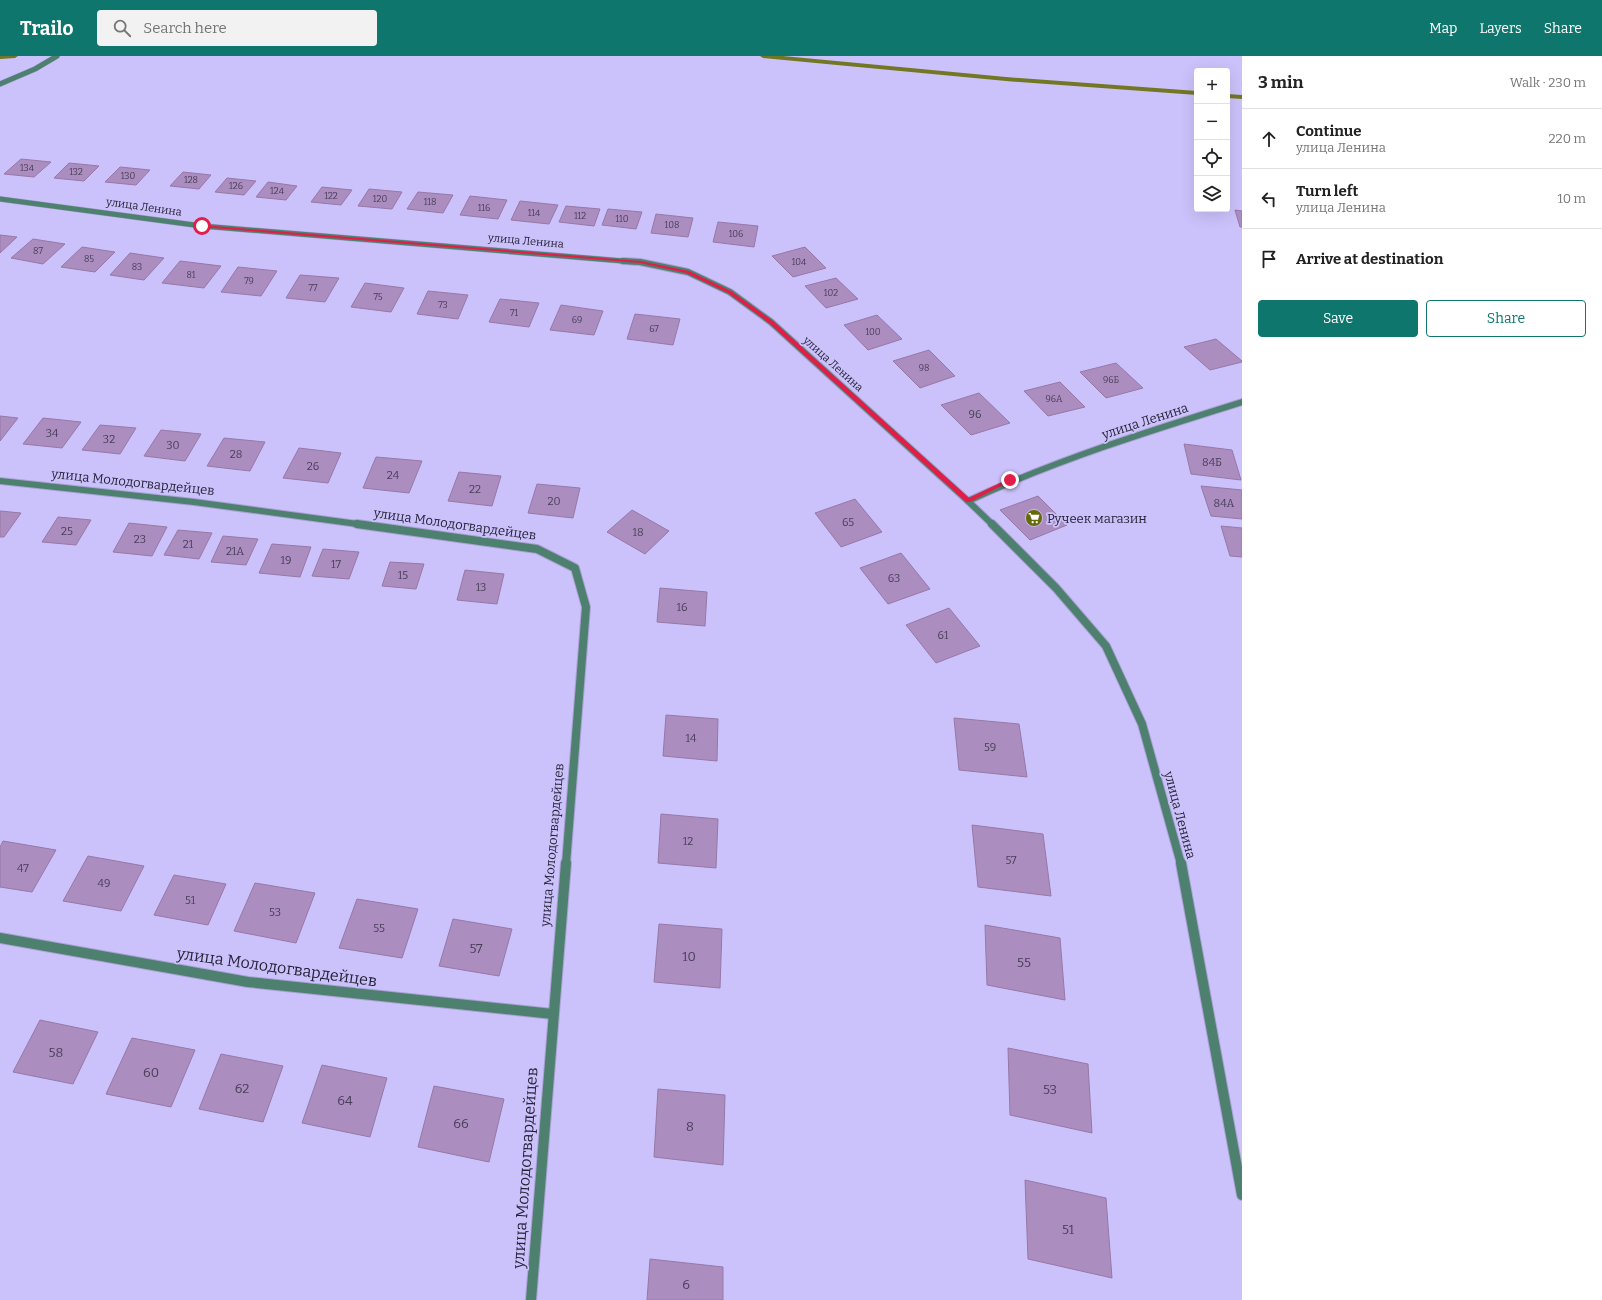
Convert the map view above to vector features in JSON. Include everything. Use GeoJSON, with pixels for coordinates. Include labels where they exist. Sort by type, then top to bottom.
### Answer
{"type":"FeatureCollection","features":[{"type":"Feature","properties":{"kind":"street"},"geometry":{"type":"LineString","coordinates":[[0,84],[52,60],[57,56]]}},
{"type":"Feature","properties":{"kind":"street","name":"улица Ленина"},"geometry":{"type":"LineString","coordinates":[[0,199],[202,226],[640,262],[688,272],[730,292],[771,322],[968,500],[1056,588],[1106,646],[1142,724],[1179,852],[1242,1195]]}},
{"type":"Feature","properties":{"kind":"street","name":"улица Ленина"},"geometry":{"type":"LineString","coordinates":[[968,500],[1010,480],[1060,462],[1131,437],[1242,402]]}},
{"type":"Feature","properties":{"kind":"street","name":"улица Молодогвардейцев"},"geometry":{"type":"LineString","coordinates":[[0,481],[194,502],[537,549],[575,568],[586,606],[552,1014],[531,1300]]}},
{"type":"Feature","properties":{"kind":"street","name":"улица Молодогвардейцев"},"geometry":{"type":"LineString","coordinates":[[0,938],[248,982],[552,1014]]}},
{"type":"Feature","properties":{"kind":"building"},"geometry":{"type":"Polygon","coordinates":[[[21,159],[51,162],[34,177],[4,174],[21,159]]]}},
{"type":"Feature","properties":{"kind":"building"},"geometry":{"type":"Polygon","coordinates":[[[69,163],[99,166],[84,181],[54,178],[69,163]]]}},
{"type":"Feature","properties":{"kind":"building"},"geometry":{"type":"Polygon","coordinates":[[[120,167],[150,170],[136,185],[105,182],[120,167]]]}},
{"type":"Feature","properties":{"kind":"building"},"geometry":{"type":"Polygon","coordinates":[[[183,172],[211,175],[199,189],[170,186],[183,172]]]}},
{"type":"Feature","properties":{"kind":"building"},"geometry":{"type":"Polygon","coordinates":[[[227,178],[256,181],[244,195],[215,192],[227,178]]]}},
{"type":"Feature","properties":{"kind":"building"},"geometry":{"type":"Polygon","coordinates":[[[268,182],[297,186],[286,200],[256,197],[268,182]]]}},
{"type":"Feature","properties":{"kind":"building"},"geometry":{"type":"Polygon","coordinates":[[[322,187],[352,190],[341,205],[311,202],[322,187]]]}},
{"type":"Feature","properties":{"kind":"building"},"geometry":{"type":"Polygon","coordinates":[[[369,189],[402,192],[392,209],[358,206],[369,189]]]}},
{"type":"Feature","properties":{"kind":"building"},"geometry":{"type":"Polygon","coordinates":[[[418,192],[453,195],[443,213],[407,209],[418,192]]]}},
{"type":"Feature","properties":{"kind":"building"},"geometry":{"type":"Polygon","coordinates":[[[470,196],[507,200],[498,219],[460,215],[470,196]]]}},
{"type":"Feature","properties":{"kind":"building"},"geometry":{"type":"Polygon","coordinates":[[[520,201],[558,205],[549,224],[511,220],[520,201]]]}},
{"type":"Feature","properties":{"kind":"building"},"geometry":{"type":"Polygon","coordinates":[[[566,206],[600,209],[594,226],[559,222],[566,206]]]}},
{"type":"Feature","properties":{"kind":"building"},"geometry":{"type":"Polygon","coordinates":[[[608,209],[642,212],[636,229],[602,225],[608,209]]]}},
{"type":"Feature","properties":{"kind":"building"},"geometry":{"type":"Polygon","coordinates":[[[1235,210],[1242,211],[1242,227],[1240,227],[1235,210]]]}},
{"type":"Feature","properties":{"kind":"building"},"geometry":{"type":"Polygon","coordinates":[[[656,214],[693,218],[688,237],[651,233],[656,214]]]}},
{"type":"Feature","properties":{"kind":"building"},"geometry":{"type":"Polygon","coordinates":[[[718,222],[758,226],[754,247],[713,242],[718,222]]]}},
{"type":"Feature","properties":{"kind":"building"},"geometry":{"type":"Polygon","coordinates":[[[0,235],[17,237],[0,253],[0,235]]]}},
{"type":"Feature","properties":{"kind":"building"},"geometry":{"type":"Polygon","coordinates":[[[33,239],[65,244],[43,264],[11,258],[33,239]]]}},
{"type":"Feature","properties":{"kind":"building"},"geometry":{"type":"Polygon","coordinates":[[[82,247],[115,252],[95,272],[61,267],[82,247]]]}},
{"type":"Feature","properties":{"kind":"building"},"geometry":{"type":"Polygon","coordinates":[[[805,247],[826,268],[793,277],[772,256],[805,247]]]}},
{"type":"Feature","properties":{"kind":"building"},"geometry":{"type":"Polygon","coordinates":[[[130,253],[164,258],[144,280],[110,275],[130,253]]]}},
{"type":"Feature","properties":{"kind":"building"},"geometry":{"type":"Polygon","coordinates":[[[180,261],[221,266],[204,288],[162,283],[180,261]]]}},
{"type":"Feature","properties":{"kind":"building"},"geometry":{"type":"Polygon","coordinates":[[[238,267],[277,271],[261,296],[221,292],[238,267]]]}},
{"type":"Feature","properties":{"kind":"building"},"geometry":{"type":"Polygon","coordinates":[[[300,275],[339,278],[325,302],[286,298],[300,275]]]}},
{"type":"Feature","properties":{"kind":"building"},"geometry":{"type":"Polygon","coordinates":[[[836,278],[858,299],[826,308],[805,286],[836,278]]]}},
{"type":"Feature","properties":{"kind":"building"},"geometry":{"type":"Polygon","coordinates":[[[365,283],[404,288],[391,312],[351,307],[365,283]]]}},
{"type":"Feature","properties":{"kind":"building"},"geometry":{"type":"Polygon","coordinates":[[[428,291],[468,295],[458,319],[417,314],[428,291]]]}},
{"type":"Feature","properties":{"kind":"building"},"geometry":{"type":"Polygon","coordinates":[[[500,299],[539,303],[529,327],[489,322],[500,299]]]}},
{"type":"Feature","properties":{"kind":"building"},"geometry":{"type":"Polygon","coordinates":[[[561,305],[603,311],[594,335],[550,330],[561,305]]]}},
{"type":"Feature","properties":{"kind":"building"},"geometry":{"type":"Polygon","coordinates":[[[635,314],[680,319],[673,345],[627,339],[635,314]]]}},
{"type":"Feature","properties":{"kind":"building"},"geometry":{"type":"Polygon","coordinates":[[[877,315],[902,339],[868,350],[844,325],[877,315]]]}},
{"type":"Feature","properties":{"kind":"building"},"geometry":{"type":"Polygon","coordinates":[[[1216,339],[1242,362],[1210,370],[1184,347],[1216,339]]]}},
{"type":"Feature","properties":{"kind":"building"},"geometry":{"type":"Polygon","coordinates":[[[929,350],[955,376],[920,388],[893,361],[929,350]]]}},
{"type":"Feature","properties":{"kind":"building"},"geometry":{"type":"Polygon","coordinates":[[[1116,363],[1143,388],[1106,398],[1080,372],[1116,363]]]}},
{"type":"Feature","properties":{"kind":"building"},"geometry":{"type":"Polygon","coordinates":[[[1060,382],[1085,407],[1048,416],[1024,391],[1060,382]]]}},
{"type":"Feature","properties":{"kind":"building"},"geometry":{"type":"Polygon","coordinates":[[[979,393],[1010,423],[971,435],[941,405],[979,393]]]}},
{"type":"Feature","properties":{"kind":"building"},"geometry":{"type":"Polygon","coordinates":[[[0,416],[18,418],[0,441],[0,416]]]}},
{"type":"Feature","properties":{"kind":"building"},"geometry":{"type":"Polygon","coordinates":[[[43,418],[81,422],[62,448],[23,444],[43,418]]]}},
{"type":"Feature","properties":{"kind":"building"},"geometry":{"type":"Polygon","coordinates":[[[100,425],[136,428],[120,454],[82,450],[100,425]]]}},
{"type":"Feature","properties":{"kind":"building"},"geometry":{"type":"Polygon","coordinates":[[[161,430],[201,434],[185,461],[144,456],[161,430]]]}},
{"type":"Feature","properties":{"kind":"building"},"geometry":{"type":"Polygon","coordinates":[[[224,438],[265,442],[250,471],[207,466],[224,438]]]}},
{"type":"Feature","properties":{"kind":"building"},"geometry":{"type":"Polygon","coordinates":[[[1184,444],[1232,450],[1241,480],[1191,474],[1184,444]]]}},
{"type":"Feature","properties":{"kind":"building"},"geometry":{"type":"Polygon","coordinates":[[[299,448],[341,453],[328,483],[283,478],[299,448]]]}},
{"type":"Feature","properties":{"kind":"building"},"geometry":{"type":"Polygon","coordinates":[[[376,457],[422,461],[409,493],[363,488],[376,457]]]}},
{"type":"Feature","properties":{"kind":"building"},"geometry":{"type":"Polygon","coordinates":[[[459,472],[501,476],[492,506],[448,501],[459,472]]]}},
{"type":"Feature","properties":{"kind":"building"},"geometry":{"type":"Polygon","coordinates":[[[537,484],[580,488],[573,518],[528,513],[537,484]]]}},
{"type":"Feature","properties":{"kind":"building"},"geometry":{"type":"Polygon","coordinates":[[[1201,486],[1242,490],[1242,519],[1211,516],[1201,486]]]}},
{"type":"Feature","properties":{"kind":"building","name":"Ручеек магазин"},"geometry":{"type":"Polygon","coordinates":[[[1038,496],[1067,525],[1030,540],[1000,510],[1038,496]]]}},
{"type":"Feature","properties":{"kind":"building"},"geometry":{"type":"Polygon","coordinates":[[[855,499],[882,532],[841,547],[815,513],[855,499]]]}},
{"type":"Feature","properties":{"kind":"building"},"geometry":{"type":"Polygon","coordinates":[[[632,510],[669,531],[645,554],[607,532],[632,510]]]}},
{"type":"Feature","properties":{"kind":"building"},"geometry":{"type":"Polygon","coordinates":[[[0,511],[21,513],[4,537],[0,537],[0,511]]]}},
{"type":"Feature","properties":{"kind":"building"},"geometry":{"type":"Polygon","coordinates":[[[58,517],[91,520],[76,545],[42,542],[58,517]]]}},
{"type":"Feature","properties":{"kind":"building"},"geometry":{"type":"Polygon","coordinates":[[[129,523],[167,527],[152,556],[113,552],[129,523]]]}},
{"type":"Feature","properties":{"kind":"building"},"geometry":{"type":"Polygon","coordinates":[[[1221,526],[1242,528],[1242,557],[1230,556],[1221,526]]]}},
{"type":"Feature","properties":{"kind":"building"},"geometry":{"type":"Polygon","coordinates":[[[178,530],[212,533],[199,559],[164,555],[178,530]]]}},
{"type":"Feature","properties":{"kind":"building"},"geometry":{"type":"Polygon","coordinates":[[[223,536],[258,539],[246,565],[211,562],[223,536]]]}},
{"type":"Feature","properties":{"kind":"building"},"geometry":{"type":"Polygon","coordinates":[[[272,544],[311,547],[300,577],[259,573],[272,544]]]}},
{"type":"Feature","properties":{"kind":"building"},"geometry":{"type":"Polygon","coordinates":[[[323,549],[359,552],[349,579],[312,576],[323,549]]]}},
{"type":"Feature","properties":{"kind":"building"},"geometry":{"type":"Polygon","coordinates":[[[901,553],[930,589],[888,604],[860,568],[901,553]]]}},
{"type":"Feature","properties":{"kind":"building"},"geometry":{"type":"Polygon","coordinates":[[[390,562],[424,564],[416,589],[382,586],[390,562]]]}},
{"type":"Feature","properties":{"kind":"building"},"geometry":{"type":"Polygon","coordinates":[[[465,570],[504,574],[497,604],[457,600],[465,570]]]}},
{"type":"Feature","properties":{"kind":"building"},"geometry":{"type":"Polygon","coordinates":[[[660,588],[707,592],[705,626],[657,622],[660,588]]]}},
{"type":"Feature","properties":{"kind":"building"},"geometry":{"type":"Polygon","coordinates":[[[949,608],[980,646],[936,663],[906,625],[949,608]]]}},
{"type":"Feature","properties":{"kind":"building"},"geometry":{"type":"Polygon","coordinates":[[[666,715],[718,719],[717,761],[663,756],[666,715]]]}},
{"type":"Feature","properties":{"kind":"building"},"geometry":{"type":"Polygon","coordinates":[[[954,718],[1019,724],[1027,777],[959,770],[954,718]]]}},
{"type":"Feature","properties":{"kind":"building"},"geometry":{"type":"Polygon","coordinates":[[[661,814],[718,819],[716,868],[658,863],[661,814]]]}},
{"type":"Feature","properties":{"kind":"building"},"geometry":{"type":"Polygon","coordinates":[[[972,825],[1043,834],[1051,896],[978,887],[972,825]]]}},
{"type":"Feature","properties":{"kind":"building"},"geometry":{"type":"Polygon","coordinates":[[[3,841],[56,850],[32,892],[0,887],[0,847],[3,841]]]}},
{"type":"Feature","properties":{"kind":"building"},"geometry":{"type":"Polygon","coordinates":[[[88,856],[144,866],[121,911],[63,901],[88,856]]]}},
{"type":"Feature","properties":{"kind":"building"},"geometry":{"type":"Polygon","coordinates":[[[174,875],[226,884],[208,925],[154,915],[174,875]]]}},
{"type":"Feature","properties":{"kind":"building"},"geometry":{"type":"Polygon","coordinates":[[[255,883],[315,893],[296,943],[234,931],[255,883]]]}},
{"type":"Feature","properties":{"kind":"building"},"geometry":{"type":"Polygon","coordinates":[[[357,899],[418,909],[402,958],[339,948],[357,899]]]}},
{"type":"Feature","properties":{"kind":"building"},"geometry":{"type":"Polygon","coordinates":[[[453,919],[512,929],[499,976],[439,966],[453,919]]]}},
{"type":"Feature","properties":{"kind":"building"},"geometry":{"type":"Polygon","coordinates":[[[659,924],[722,929],[720,988],[654,982],[659,924]]]}},
{"type":"Feature","properties":{"kind":"building"},"geometry":{"type":"Polygon","coordinates":[[[985,925],[1060,938],[1065,1000],[987,985],[985,925]]]}},
{"type":"Feature","properties":{"kind":"building"},"geometry":{"type":"Polygon","coordinates":[[[40,1020],[98,1032],[73,1084],[13,1072],[40,1020]]]}},
{"type":"Feature","properties":{"kind":"building"},"geometry":{"type":"Polygon","coordinates":[[[132,1038],[195,1050],[171,1107],[106,1094],[132,1038]]]}},
{"type":"Feature","properties":{"kind":"building"},"geometry":{"type":"Polygon","coordinates":[[[1008,1048],[1088,1064],[1092,1133],[1010,1115],[1008,1048]]]}},
{"type":"Feature","properties":{"kind":"building"},"geometry":{"type":"Polygon","coordinates":[[[221,1054],[283,1066],[263,1122],[199,1109],[221,1054]]]}},
{"type":"Feature","properties":{"kind":"building"},"geometry":{"type":"Polygon","coordinates":[[[322,1065],[387,1078],[370,1137],[302,1123],[322,1065]]]}},
{"type":"Feature","properties":{"kind":"building"},"geometry":{"type":"Polygon","coordinates":[[[434,1086],[504,1099],[489,1162],[418,1147],[434,1086]]]}},
{"type":"Feature","properties":{"kind":"building"},"geometry":{"type":"Polygon","coordinates":[[[658,1089],[725,1095],[723,1165],[654,1157],[658,1089]]]}},
{"type":"Feature","properties":{"kind":"building"},"geometry":{"type":"Polygon","coordinates":[[[1025,1180],[1106,1198],[1112,1278],[1028,1259],[1025,1180]]]}},
{"type":"Feature","properties":{"kind":"building"},"geometry":{"type":"Polygon","coordinates":[[[650,1259],[723,1267],[723,1300],[647,1300],[650,1259]]]}},
{"type":"Feature","properties":{"kind":"waterway"},"geometry":{"type":"LineString","coordinates":[[0,57],[15,56]]}},
{"type":"Feature","properties":{"kind":"waterway"},"geometry":{"type":"LineString","coordinates":[[763,56],[1006,79],[1194,93]]}},
{"type":"Feature","properties":{"kind":"waterway"},"geometry":{"type":"LineString","coordinates":[[1230,96],[1242,97]]}},
{"type":"Feature","properties":{"kind":"place","name":"Ручеек магазин"},"geometry":{"type":"Point","coordinates":[1034,518]}},
{"type":"Feature","properties":{"kind":"route"},"geometry":{"type":"LineString","coordinates":[[202,226],[640,262],[688,272],[730,292],[771,322],[968,500],[1010,480]]}}]}
